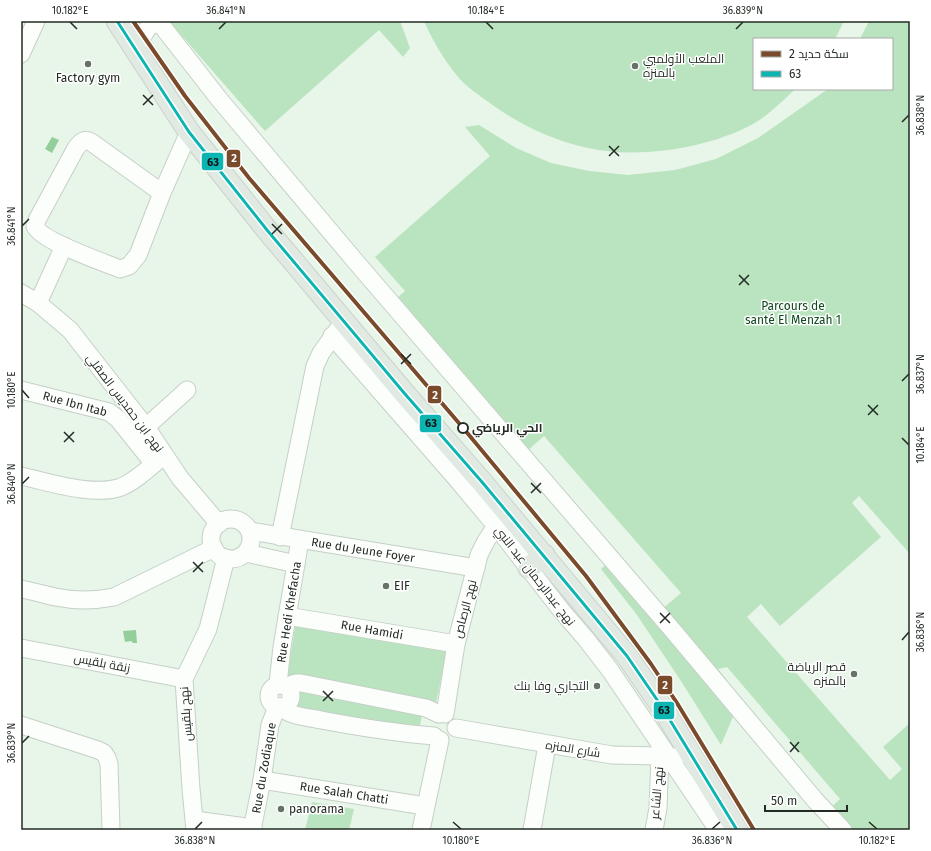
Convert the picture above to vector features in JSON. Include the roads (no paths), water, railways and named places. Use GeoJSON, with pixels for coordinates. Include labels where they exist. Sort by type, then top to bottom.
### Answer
{"type":"FeatureCollection","features":[{"type":"Feature","properties":{"kind":"main road"},"geometry":{"type":"LineString","coordinates":[[117,21],[189,132],[267,230],[405,394],[536,562],[627,656],[662,707],[737,830]]}},
{"type":"Feature","properties":{"kind":"street"},"geometry":{"type":"LineString","coordinates":[[21,54],[33,22]]}},
{"type":"Feature","properties":{"kind":"street"},"geometry":{"type":"LineString","coordinates":[[135,50],[149,26],[154,23],[162,26],[219,99],[356,262],[680,638],[815,800],[843,830]]}},
{"type":"Feature","properties":{"kind":"street"},"geometry":{"type":"LineString","coordinates":[[162,193],[92,142],[84,140],[76,148],[35,223],[36,228],[64,246],[120,269],[130,266],[138,254],[162,193],[189,132]]}},
{"type":"Feature","properties":{"kind":"street"},"geometry":{"type":"LineString","coordinates":[[38,304],[64,246]]}},
{"type":"Feature","properties":{"kind":"street","name":"نهج ابن حمديس الصقلي"},"geometry":{"type":"LineString","coordinates":[[21,293],[38,304],[70,330],[146,426],[159,459],[180,478],[219,524]]}},
{"type":"Feature","properties":{"kind":"street"},"geometry":{"type":"LineString","coordinates":[[280,537],[315,366],[321,353],[341,325],[342,318]]}},
{"type":"Feature","properties":{"kind":"street","name":"نهج عبدالرحمان عبد النبي"},"geometry":{"type":"LineString","coordinates":[[332,336],[503,520]]}},
{"type":"Feature","properties":{"kind":"street","name":"Rue Ibn Itab"},"geometry":{"type":"LineString","coordinates":[[21,390],[109,412],[159,459]]}},
{"type":"Feature","properties":{"kind":"street"},"geometry":{"type":"LineString","coordinates":[[146,426],[187,390]]}},
{"type":"Feature","properties":{"kind":"street"},"geometry":{"type":"LineString","coordinates":[[21,476],[92,491],[107,490],[122,487],[136,478],[159,459]]}},
{"type":"Feature","properties":{"kind":"street"},"geometry":{"type":"LineString","coordinates":[[227,520],[236,520],[244,524],[250,531],[250,547],[246,553],[236,559],[220,553],[211,539],[219,524],[227,520]]}},
{"type":"Feature","properties":{"kind":"street","name":"نهج الرصاص"},"geometry":{"type":"LineString","coordinates":[[421,830],[437,738],[430,728],[430,724],[432,720],[442,714],[456,644],[479,555],[486,541],[503,520]]}},
{"type":"Feature","properties":{"kind":"street","name":"Rue du Jeune Foyer"},"geometry":{"type":"LineString","coordinates":[[250,531],[476,568]]}},
{"type":"Feature","properties":{"kind":"street","name":"Rue Hedi Khefacha"},"geometry":{"type":"LineString","coordinates":[[279,707],[286,705],[291,698],[290,689],[283,685],[282,646],[300,540]]}},
{"type":"Feature","properties":{"kind":"street"},"geometry":{"type":"LineString","coordinates":[[21,589],[56,597],[78,600],[97,600],[114,597],[220,553]]}},
{"type":"Feature","properties":{"kind":"street","name":"نهج بلقيس"},"geometry":{"type":"LineString","coordinates":[[195,825],[191,789],[184,679],[208,629],[220,553]]}},
{"type":"Feature","properties":{"kind":"street"},"geometry":{"type":"LineString","coordinates":[[246,553],[296,564]]}},
{"type":"Feature","properties":{"kind":"street","name":"نهج عبدالرحمان عبد النبي"},"geometry":{"type":"LineString","coordinates":[[536,562],[561,610],[610,670],[665,757],[718,830]]}},
{"type":"Feature","properties":{"kind":"street","name":"Rue Hamidi"},"geometry":{"type":"LineString","coordinates":[[287,616],[456,644]]}},
{"type":"Feature","properties":{"kind":"street","name":"زنقة بلقيس"},"geometry":{"type":"LineString","coordinates":[[21,648],[184,679]]}},
{"type":"Feature","properties":{"kind":"street"},"geometry":{"type":"LineString","coordinates":[[279,707],[290,713],[337,723],[437,738],[447,739],[453,735],[456,728],[453,719],[450,716],[426,708],[301,683],[283,685]]}},
{"type":"Feature","properties":{"kind":"street","name":"Rue du Zodiaque"},"geometry":{"type":"LineString","coordinates":[[252,829],[262,780],[270,725],[279,707]]}},
{"type":"Feature","properties":{"kind":"street"},"geometry":{"type":"LineString","coordinates":[[21,724],[92,747],[104,753],[109,764],[111,830]]}},
{"type":"Feature","properties":{"kind":"street","name":"شارع المنزه"},"geometry":{"type":"LineString","coordinates":[[456,728],[547,745],[612,755],[665,757],[690,754]]}},
{"type":"Feature","properties":{"kind":"street"},"geometry":{"type":"LineString","coordinates":[[532,830],[547,745]]}},
{"type":"Feature","properties":{"kind":"street","name":"نهج الشاعر"},"geometry":{"type":"LineString","coordinates":[[654,830],[665,757]]}},
{"type":"Feature","properties":{"kind":"street","name":"Rue Salah Chatti"},"geometry":{"type":"LineString","coordinates":[[262,780],[425,806]]}},
{"type":"Feature","properties":{"kind":"street"},"geometry":{"type":"LineString","coordinates":[[195,825],[252,829]]}},
{"type":"Feature","properties":{"kind":"rail line","name":"2"},"geometry":{"type":"LineString","coordinates":[[133,21],[185,96],[249,178],[464,429],[586,576],[651,664],[677,703],[754,830]]}},
{"type":"Feature","properties":{"kind":"place","name":"Factory gym"},"geometry":{"type":"Point","coordinates":[88,64]}},
{"type":"Feature","properties":{"kind":"place","name":"الملعب الأولمبي بالمنزه"},"geometry":{"type":"Point","coordinates":[635,66]}},
{"type":"Feature","properties":{"kind":"place","name":"الحي الرياضي"},"geometry":{"type":"Point","coordinates":[463,428]}},
{"type":"Feature","properties":{"kind":"place","name":"EIF"},"geometry":{"type":"Point","coordinates":[386,586]}},
{"type":"Feature","properties":{"kind":"place","name":"قصر الرياضة بالمنزه"},"geometry":{"type":"Point","coordinates":[854,674]}},
{"type":"Feature","properties":{"kind":"place","name":"التجاري وفا بنك"},"geometry":{"type":"Point","coordinates":[597,686]}},
{"type":"Feature","properties":{"kind":"place","name":"panorama"},"geometry":{"type":"Point","coordinates":[281,809]}},
{"type":"Feature","properties":{"kind":"park label","name":"Parcours de santé El Menzah 1"},"geometry":{"type":"Point","coordinates":[793,313]}}]}
